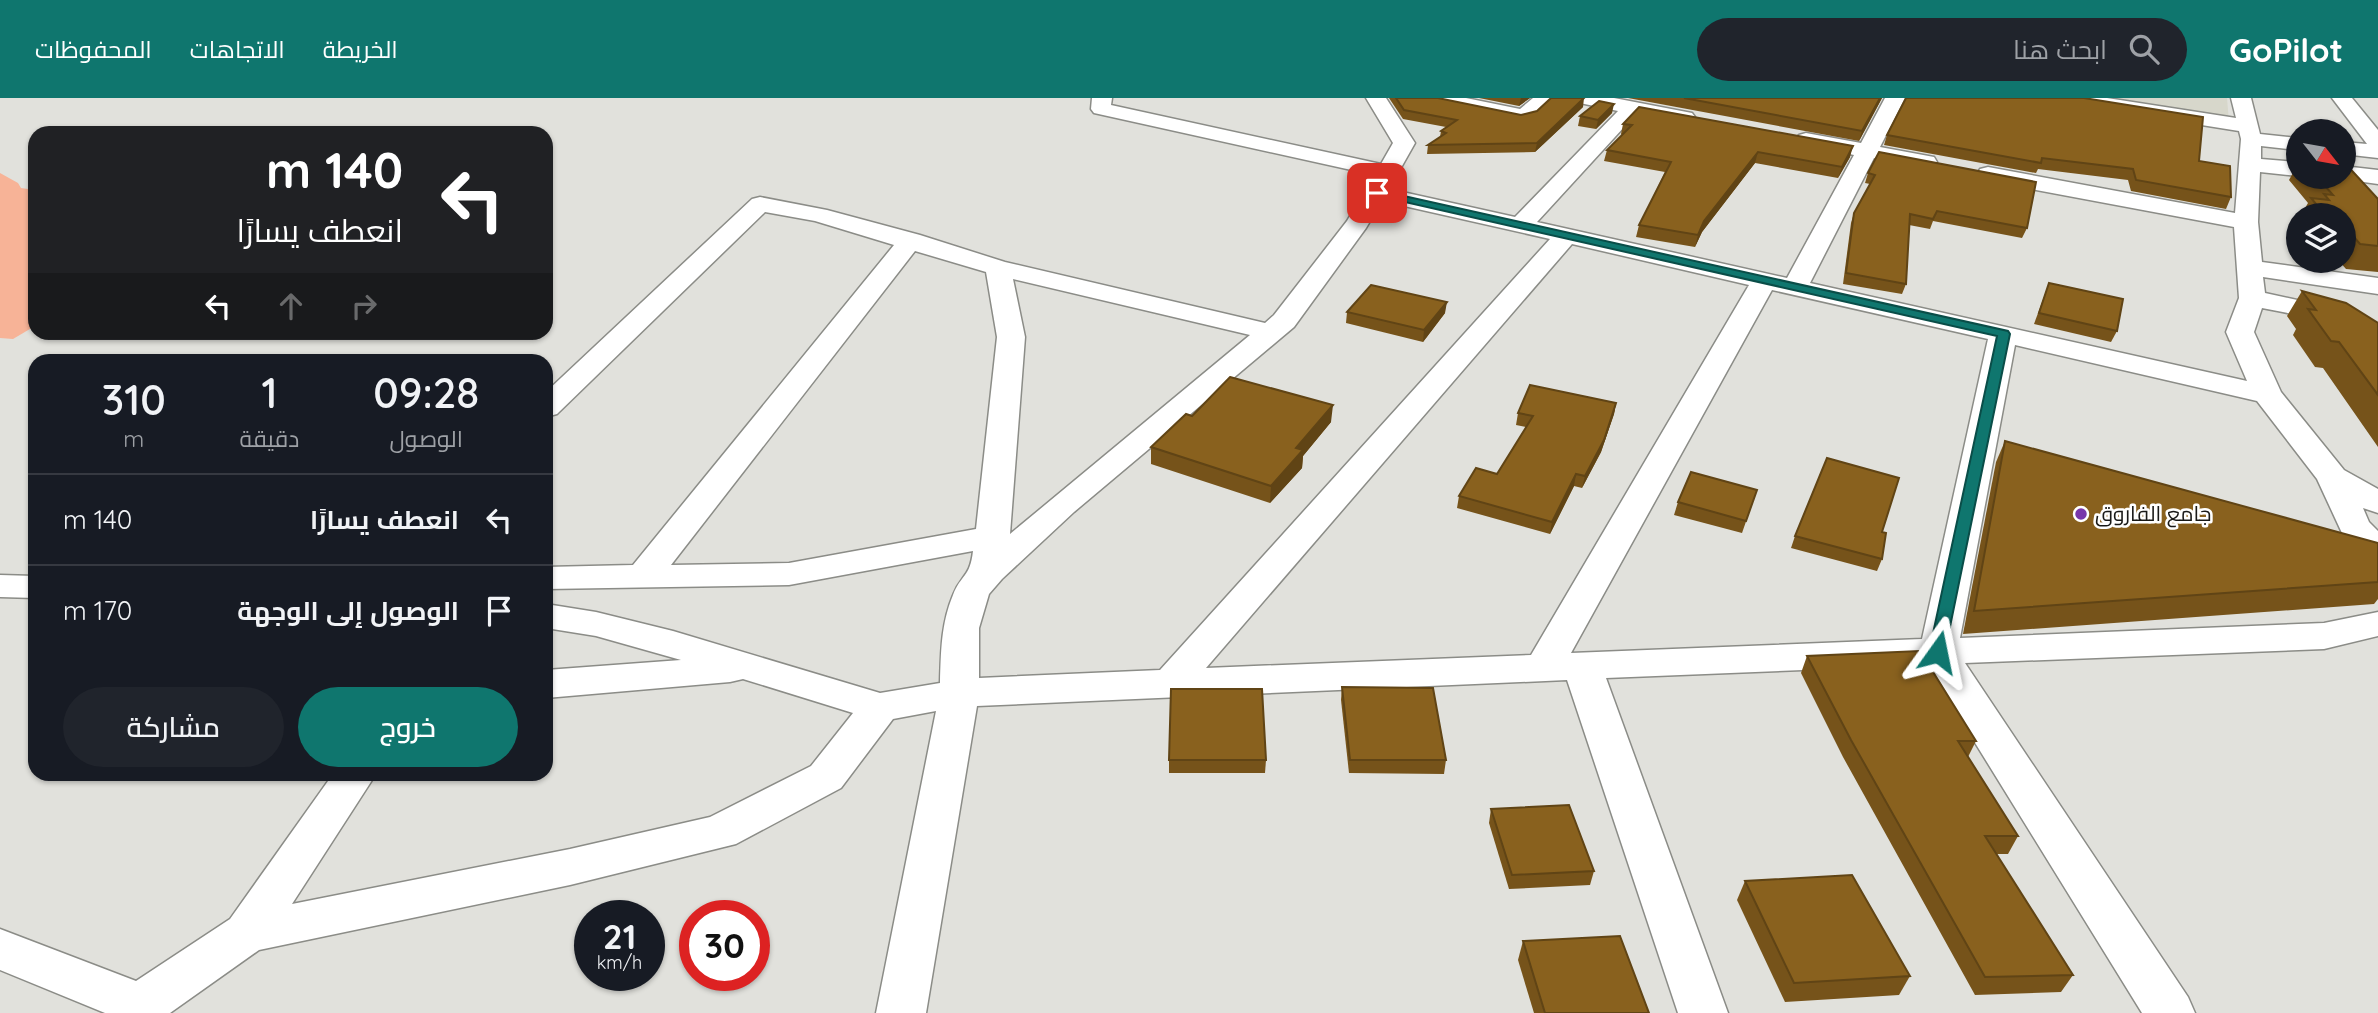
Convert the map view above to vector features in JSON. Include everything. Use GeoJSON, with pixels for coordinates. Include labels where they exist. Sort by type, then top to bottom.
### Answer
{"type":"FeatureCollection","features":[{"type":"Feature","properties":{"kind":"street"},"geometry":{"type":"LineString","coordinates":[[1102,98],[1101,109],[1383,182],[1521,225],[2267,394]]}},
{"type":"Feature","properties":{"kind":"street"},"geometry":{"type":"LineString","coordinates":[[553,578],[789,574],[991,554],[1062,505],[1284,321],[1383,182],[1404,144],[1376,98]]}},
{"type":"Feature","properties":{"kind":"street"},"geometry":{"type":"LineString","coordinates":[[1437,98],[1525,115],[1545,98]]}},
{"type":"Feature","properties":{"kind":"street"},"geometry":{"type":"LineString","coordinates":[[1582,98],[1710,122]]}},
{"type":"Feature","properties":{"kind":"street"},"geometry":{"type":"LineString","coordinates":[[1563,667],[1781,283],[1866,151],[1895,98]]}},
{"type":"Feature","properties":{"kind":"street"},"geometry":{"type":"LineString","coordinates":[[2070,98],[2249,143],[2286,144]]}},
{"type":"Feature","properties":{"kind":"street"},"geometry":{"type":"LineString","coordinates":[[2241,98],[2249,143],[2246,222],[2252,298],[2240,332],[2267,394],[2333,477],[2354,526],[2378,552]]}},
{"type":"Feature","properties":{"kind":"street"},"geometry":{"type":"LineString","coordinates":[[2342,98],[2378,144]]}},
{"type":"Feature","properties":{"kind":"street"},"geometry":{"type":"LineString","coordinates":[[1521,225],[1632,107]]}},
{"type":"Feature","properties":{"kind":"street"},"geometry":{"type":"LineString","coordinates":[[1788,136],[2246,222]]}},
{"type":"Feature","properties":{"kind":"street"},"geometry":{"type":"LineString","coordinates":[[2249,143],[2286,163]]}},
{"type":"Feature","properties":{"kind":"street"},"geometry":{"type":"LineString","coordinates":[[2356,149],[2378,152]]}},
{"type":"Feature","properties":{"kind":"street"},"geometry":{"type":"LineString","coordinates":[[2356,180],[2378,177]]}},
{"type":"Feature","properties":{"kind":"street"},"geometry":{"type":"LineString","coordinates":[[553,401],[760,204],[820,215],[998,268],[1270,332]]}},
{"type":"Feature","properties":{"kind":"street"},"geometry":{"type":"LineString","coordinates":[[1171,682],[1567,235]]}},
{"type":"Feature","properties":{"kind":"street"},"geometry":{"type":"LineString","coordinates":[[643,577],[911,240]]}},
{"type":"Feature","properties":{"kind":"street"},"geometry":{"type":"LineString","coordinates":[[901,1013],[960,694],[960,628],[972,592],[991,554],[1011,337],[998,268]]}},
{"type":"Feature","properties":{"kind":"street"},"geometry":{"type":"LineString","coordinates":[[2250,268],[2378,286]]}},
{"type":"Feature","properties":{"kind":"street"},"geometry":{"type":"LineString","coordinates":[[2252,298],[2306,310],[2374,336]]}},
{"type":"Feature","properties":{"kind":"street"},"geometry":{"type":"LineString","coordinates":[[2003,334],[1938,652],[2170,1013]]}},
{"type":"Feature","properties":{"kind":"street"},"geometry":{"type":"LineString","coordinates":[[2333,477],[2378,503]]}},
{"type":"Feature","properties":{"kind":"street"},"geometry":{"type":"LineString","coordinates":[[0,586],[28,587]]}},
{"type":"Feature","properties":{"kind":"street"},"geometry":{"type":"LineString","coordinates":[[553,617],[596,624],[673,644],[880,707],[960,694],[1171,682],[2324,636],[2378,624]]}},
{"type":"Feature","properties":{"kind":"street"},"geometry":{"type":"LineString","coordinates":[[553,683],[747,667]]}},
{"type":"Feature","properties":{"kind":"street"},"geometry":{"type":"LineString","coordinates":[[1563,667],[1703,1013]]}},
{"type":"Feature","properties":{"kind":"street"},"geometry":{"type":"LineString","coordinates":[[247,933],[570,867],[720,832],[826,777],[880,707]]}},
{"type":"Feature","properties":{"kind":"street"},"geometry":{"type":"LineString","coordinates":[[0,949],[137,1009],[247,933],[350,781]]}},
{"type":"Feature","properties":{"kind":"shaded area"},"geometry":{"type":"Polygon","coordinates":[[[2081,98],[2227,98],[2229,122],[2081,98]]]}},
{"type":"Feature","properties":{"kind":"shaded area"},"geometry":{"type":"Polygon","coordinates":[[[0,173],[18,183],[21,188],[28,189],[28,330],[13,339],[0,338],[0,173]]]}},
{"type":"Feature","properties":{"kind":"building"},"geometry":{"type":"Polygon","coordinates":[[[1396,98],[1438,98],[1521,115],[1537,111],[1551,98],[1584,98],[1537,143],[1428,145],[1446,133],[1441,131],[1457,120],[1404,110],[1396,98]]]}},
{"type":"Feature","properties":{"kind":"building"},"geometry":{"type":"Polygon","coordinates":[[[1684,98],[1880,98],[1862,131],[1684,98]]]}},
{"type":"Feature","properties":{"kind":"building"},"geometry":{"type":"Polygon","coordinates":[[[1906,98],[2084,98],[2203,117],[2199,161],[2230,166],[2231,197],[2136,180],[2133,169],[2042,158],[2041,163],[1887,135],[1906,98]]]}},
{"type":"Feature","properties":{"kind":"building"},"geometry":{"type":"Polygon","coordinates":[[[1599,101],[1614,104],[1598,120],[1580,116],[1599,101]]]}},
{"type":"Feature","properties":{"kind":"building"},"geometry":{"type":"Polygon","coordinates":[[[1639,107],[1853,146],[1842,167],[1758,152],[1704,221],[1698,235],[1639,225],[1671,162],[1607,150],[1632,125],[1623,124],[1639,107]]]}},
{"type":"Feature","properties":{"kind":"building"},"geometry":{"type":"Polygon","coordinates":[[[1879,152],[2036,182],[2027,228],[1937,211],[1933,219],[1910,214],[1906,284],[1846,273],[1854,213],[1875,175],[1868,173],[1879,152]]]}},
{"type":"Feature","properties":{"kind":"building"},"geometry":{"type":"Polygon","coordinates":[[[2356,175],[2378,199],[2378,246],[2360,244],[2356,239],[2356,203],[2315,203],[2311,198],[2329,200],[2324,194],[2333,195],[2328,189],[2356,189],[2356,175]]]}},
{"type":"Feature","properties":{"kind":"building"},"geometry":{"type":"Polygon","coordinates":[[[2049,283],[2123,299],[2117,331],[2039,313],[2049,283]]]}},
{"type":"Feature","properties":{"kind":"building"},"geometry":{"type":"Polygon","coordinates":[[[1371,285],[1447,302],[1424,330],[1347,312],[1371,285]]]}},
{"type":"Feature","properties":{"kind":"building"},"geometry":{"type":"Polygon","coordinates":[[[2302,291],[2346,303],[2378,323],[2378,395],[2339,342],[2331,341],[2308,309],[2316,310],[2302,291]]]}},
{"type":"Feature","properties":{"kind":"building"},"geometry":{"type":"Polygon","coordinates":[[[1230,377],[1333,405],[1296,448],[1303,450],[1271,486],[1151,447],[1186,414],[1192,416],[1230,377]]]}},
{"type":"Feature","properties":{"kind":"building"},"geometry":{"type":"Polygon","coordinates":[[[1530,385],[1616,403],[1604,440],[1585,476],[1576,474],[1552,522],[1459,496],[1476,468],[1497,474],[1533,416],[1518,413],[1530,385]]]}},
{"type":"Feature","properties":{"kind":"building","name":"جامع الفاروق"},"geometry":{"type":"Polygon","coordinates":[[[2005,441],[2378,543],[2378,582],[1974,611],[2005,441]]]}},
{"type":"Feature","properties":{"kind":"building"},"geometry":{"type":"Polygon","coordinates":[[[1827,458],[1899,478],[1882,532],[1886,533],[1882,559],[1795,536],[1827,458]]]}},
{"type":"Feature","properties":{"kind":"building"},"geometry":{"type":"Polygon","coordinates":[[[1691,472],[1757,490],[1746,521],[1678,502],[1691,472]]]}},
{"type":"Feature","properties":{"kind":"building"},"geometry":{"type":"Polygon","coordinates":[[[1920,651],[1976,741],[1958,741],[2018,836],[1985,836],[2073,975],[1985,977],[1851,740],[1807,656],[1920,651]]]}},
{"type":"Feature","properties":{"kind":"building"},"geometry":{"type":"Polygon","coordinates":[[[1342,687],[1433,688],[1446,760],[1350,760],[1342,687]]]}},
{"type":"Feature","properties":{"kind":"building"},"geometry":{"type":"Polygon","coordinates":[[[1171,689],[1262,689],[1266,760],[1169,760],[1171,689]]]}},
{"type":"Feature","properties":{"kind":"building"},"geometry":{"type":"Polygon","coordinates":[[[1569,805],[1594,871],[1512,875],[1491,809],[1569,805]]]}},
{"type":"Feature","properties":{"kind":"building"},"geometry":{"type":"Polygon","coordinates":[[[1852,875],[1910,976],[1794,983],[1745,881],[1852,875]]]}},
{"type":"Feature","properties":{"kind":"building"},"geometry":{"type":"Polygon","coordinates":[[[1620,936],[1649,1013],[1545,1013],[1523,941],[1620,936]]]}},
{"type":"Feature","properties":{"kind":"place","name":"جامع الفاروق"},"geometry":{"type":"Point","coordinates":[2081,514]}},
{"type":"Feature","properties":{"kind":"route"},"geometry":{"type":"LineString","coordinates":[[1377,193],[2003,334],[1938,652]]}}]}
